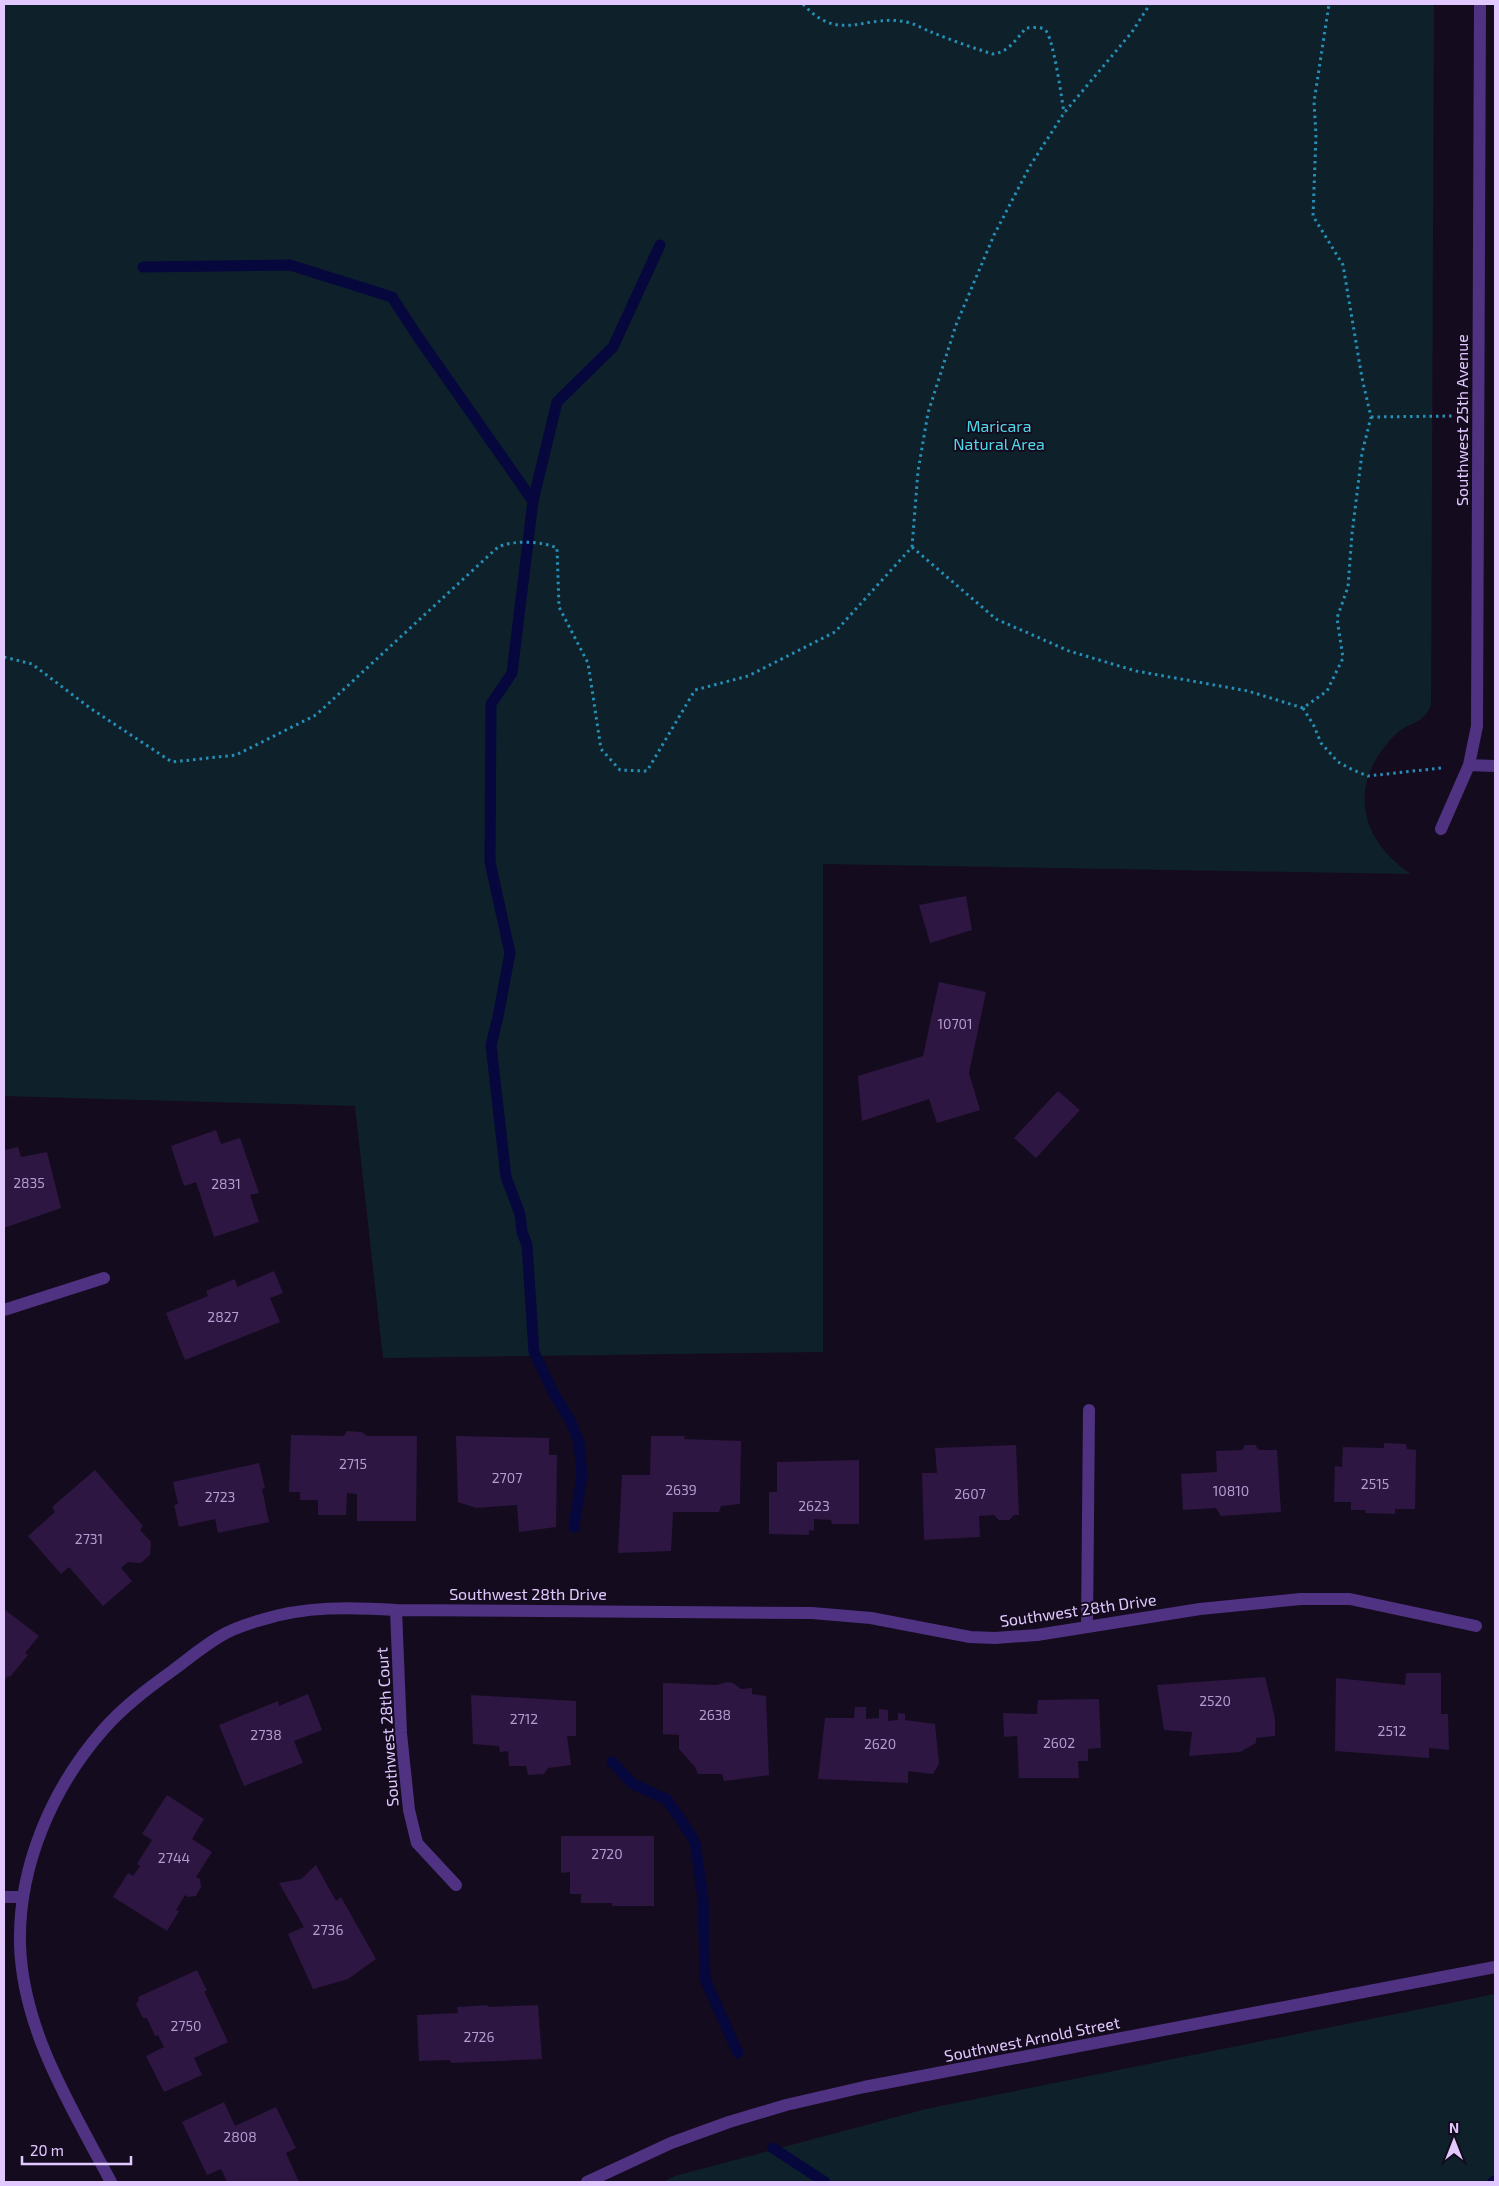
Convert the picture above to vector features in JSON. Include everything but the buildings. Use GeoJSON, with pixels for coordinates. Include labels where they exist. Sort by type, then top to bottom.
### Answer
{"type":"FeatureCollection","features":[{"type":"Feature","properties":{"kind":"street","name":"Southwest 25th Avenue"},"geometry":{"type":"LineString","coordinates":[[1440,828],[1469,765],[1477,726],[1480,4]]}},
{"type":"Feature","properties":{"kind":"street"},"geometry":{"type":"LineString","coordinates":[[1469,765],[1495,766]]}},
{"type":"Feature","properties":{"kind":"street"},"geometry":{"type":"LineString","coordinates":[[4,1310],[104,1278]]}},
{"type":"Feature","properties":{"kind":"street"},"geometry":{"type":"LineString","coordinates":[[1087,1626],[1089,1410]]}},
{"type":"Feature","properties":{"kind":"street","name":"Southwest 28th Drive"},"geometry":{"type":"LineString","coordinates":[[111,2182],[52,2072],[38,2033],[26,1990],[20,1946],[22,1898],[37,1843],[51,1808],[74,1767],[103,1730],[136,1697],[220,1636],[262,1620],[306,1610],[351,1607],[396,1610],[812,1613],[870,1618],[970,1636],[995,1638],[1037,1635],[1200,1609],[1301,1599],[1350,1599],[1476,1626]]}},
{"type":"Feature","properties":{"kind":"street","name":"Southwest 28th Court"},"geometry":{"type":"LineString","coordinates":[[396,1610],[401,1733],[409,1810],[417,1843],[456,1886]]}},
{"type":"Feature","properties":{"kind":"street"},"geometry":{"type":"LineString","coordinates":[[4,1897],[22,1898]]}},
{"type":"Feature","properties":{"kind":"street","name":"Southwest Arnold Street"},"geometry":{"type":"LineString","coordinates":[[587,2182],[671,2143],[786,2105],[874,2086],[1495,1967]]}},
{"type":"Feature","properties":{"kind":"path"},"geometry":{"type":"LineString","coordinates":[[803,4],[810,11],[832,25],[848,26],[891,21],[910,23],[993,54],[1002,52],[1009,47],[1026,28],[1035,27],[1045,30],[1049,34],[1064,113]]}},
{"type":"Feature","properties":{"kind":"path"},"geometry":{"type":"LineString","coordinates":[[4,657],[32,664],[90,708],[172,762],[236,755],[316,715],[498,547],[505,543],[548,544],[556,548],[559,607],[588,663],[600,749],[620,770],[647,771],[695,690],[748,676],[835,632],[912,547],[918,471],[928,412],[956,325],[994,234],[1030,166],[1064,113],[1132,32],[1150,4]]}},
{"type":"Feature","properties":{"kind":"path"},"geometry":{"type":"LineString","coordinates":[[1303,708],[1327,692],[1343,658],[1337,618],[1348,588],[1352,534],[1362,453],[1371,417],[1362,378],[1343,265],[1313,216],[1316,135],[1314,102],[1329,4]]}},
{"type":"Feature","properties":{"kind":"path"},"geometry":{"type":"LineString","coordinates":[[1371,417],[1478,416]]}},
{"type":"Feature","properties":{"kind":"path"},"geometry":{"type":"LineString","coordinates":[[912,547],[996,619],[1069,651],[1136,671],[1248,692],[1303,708],[1314,726],[1321,743],[1338,762],[1368,776],[1469,765]]}},
{"type":"Feature","properties":{"kind":"green space","name":"Maricara Natural Area"},"geometry":{"type":"Polygon","coordinates":[[[4,4],[1434,4],[1431,705],[1424,716],[1397,733],[1381,751],[1371,770],[1365,789],[1365,807],[1369,826],[1379,843],[1393,859],[1411,874],[823,864],[823,1352],[383,1358],[355,1106],[4,1096],[4,4]]]}},
{"type":"Feature","properties":{"kind":"green space"},"geometry":{"type":"Polygon","coordinates":[[[1495,1994],[1495,2182],[663,2182],[675,2176],[926,2109],[1495,1994]]]}},
{"type":"Feature","properties":{"kind":"waterway"},"geometry":{"type":"LineString","coordinates":[[574,1527],[582,1475],[579,1442],[570,1420],[554,1394],[534,1352],[527,1245],[522,1232],[520,1214],[506,1177],[491,1045],[510,953],[490,862],[491,704],[512,673],[533,501],[557,402],[613,347],[660,245]]}},
{"type":"Feature","properties":{"kind":"waterway"},"geometry":{"type":"LineString","coordinates":[[143,267],[290,265],[392,297],[533,501]]}},
{"type":"Feature","properties":{"kind":"waterway"},"geometry":{"type":"LineString","coordinates":[[612,1762],[633,1784],[666,1799],[695,1842],[703,1898],[705,1979],[738,2053]]}},
{"type":"Feature","properties":{"kind":"waterway"},"geometry":{"type":"LineString","coordinates":[[773,2148],[825,2182]]}}]}
